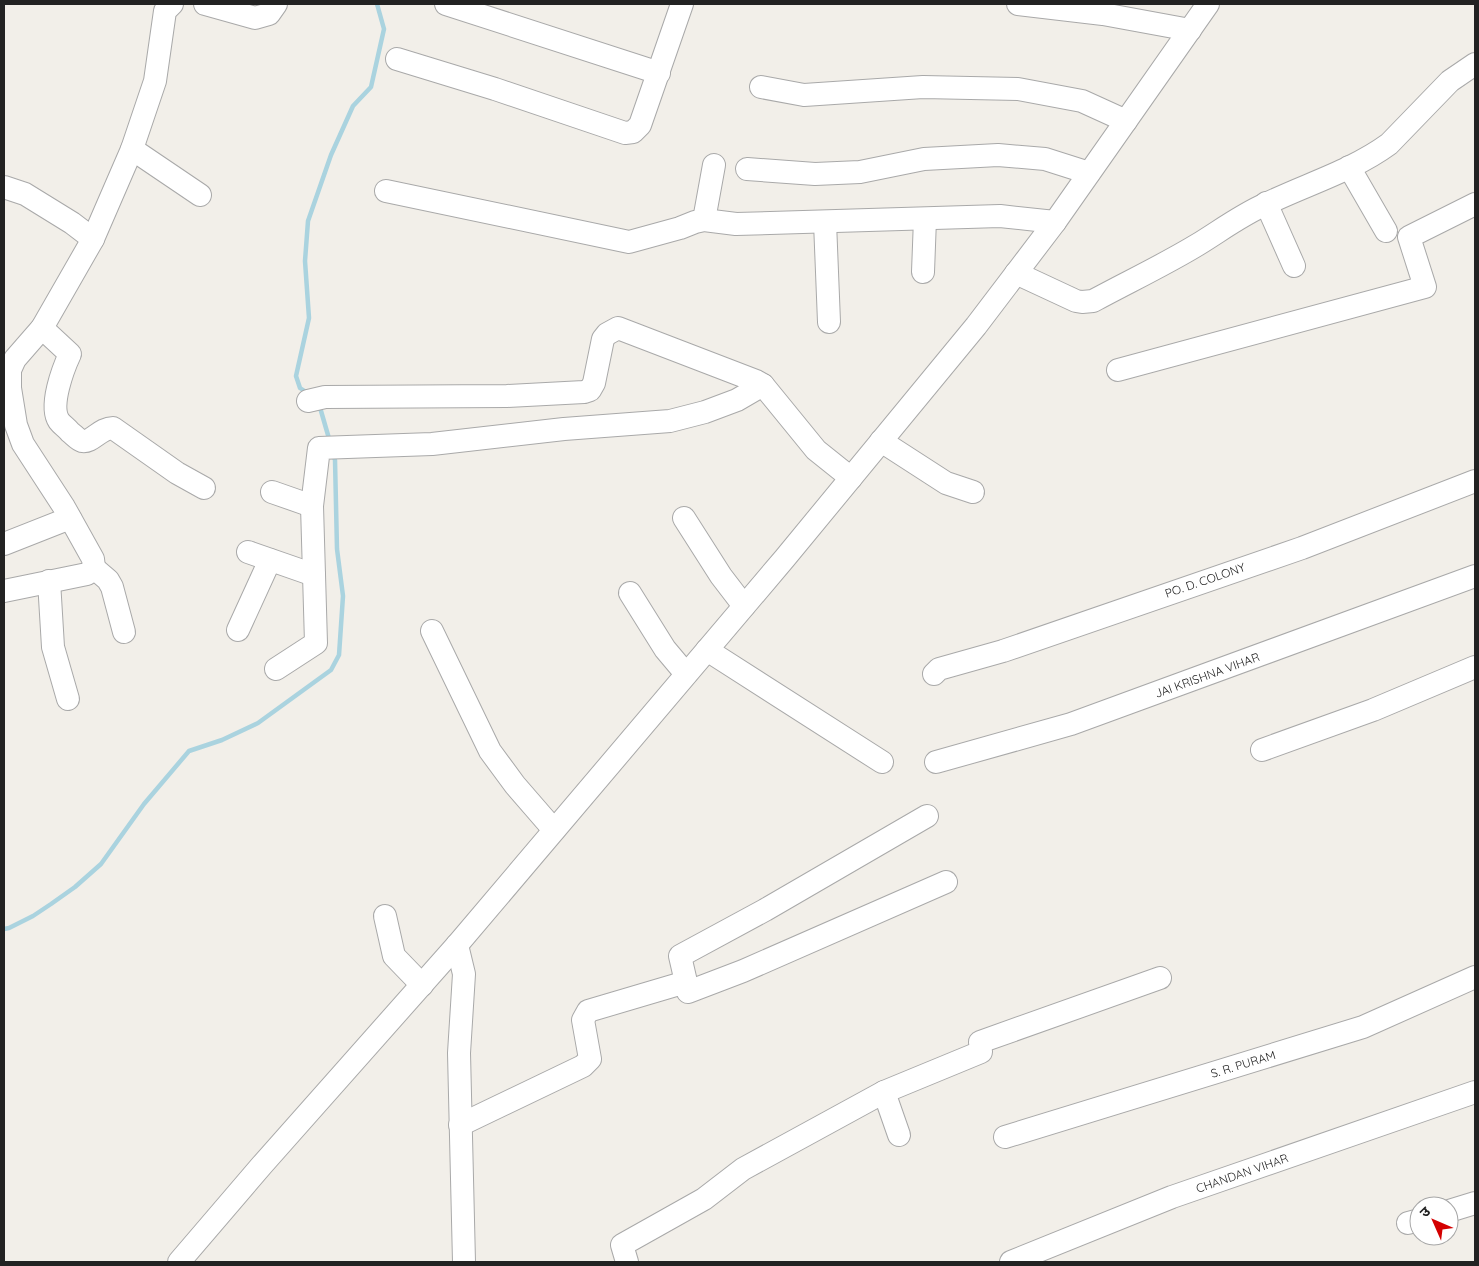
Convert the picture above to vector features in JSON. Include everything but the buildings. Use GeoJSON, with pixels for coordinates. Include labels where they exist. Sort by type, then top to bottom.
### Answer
{"type":"FeatureCollection","features":[{"type":"Feature","properties":{"kind":"street"},"geometry":{"type":"LineString","coordinates":[[124,632],[112,587],[108,580],[94,568],[93,559],[70,518],[23,444],[8,398],[7,368],[42,328],[93,239],[132,149],[155,81],[165,12],[172,4]]}},
{"type":"Feature","properties":{"kind":"street"},"geometry":{"type":"LineString","coordinates":[[205,4],[254,18],[269,14],[276,4]]}},
{"type":"Feature","properties":{"kind":"street"},"geometry":{"type":"LineString","coordinates":[[446,4],[659,73]]}},
{"type":"Feature","properties":{"kind":"street"},"geometry":{"type":"LineString","coordinates":[[397,59],[495,88],[625,133],[633,132],[640,125],[682,4]]}},
{"type":"Feature","properties":{"kind":"street"},"geometry":{"type":"LineString","coordinates":[[1018,4],[1103,14],[1190,30]]}},
{"type":"Feature","properties":{"kind":"street"},"geometry":{"type":"LineString","coordinates":[[179,1262],[262,1165],[457,945],[744,606],[976,326],[1054,222],[1208,4]]}},
{"type":"Feature","properties":{"kind":"street"},"geometry":{"type":"LineString","coordinates":[[1016,274],[1076,301],[1093,301],[1197,245],[1230,223],[1266,203],[1349,167],[1389,144],[1450,81],[1475,64]]}},
{"type":"Feature","properties":{"kind":"street"},"geometry":{"type":"LineString","coordinates":[[761,87],[804,95],[923,86],[1018,89],[1082,101],[1126,121]]}},
{"type":"Feature","properties":{"kind":"street"},"geometry":{"type":"LineString","coordinates":[[132,149],[200,196]]}},
{"type":"Feature","properties":{"kind":"street"},"geometry":{"type":"LineString","coordinates":[[747,169],[814,174],[860,172],[924,159],[998,154],[1045,159],[1088,174]]}},
{"type":"Feature","properties":{"kind":"street"},"geometry":{"type":"LineString","coordinates":[[704,220],[714,165]]}},
{"type":"Feature","properties":{"kind":"street"},"geometry":{"type":"LineString","coordinates":[[1349,167],[1386,232]]}},
{"type":"Feature","properties":{"kind":"street"},"geometry":{"type":"LineString","coordinates":[[4,187],[32,198],[72,223],[93,239]]}},
{"type":"Feature","properties":{"kind":"street"},"geometry":{"type":"LineString","coordinates":[[386,192],[629,242],[704,220],[736,224],[1000,216],[1054,222]]}},
{"type":"Feature","properties":{"kind":"street"},"geometry":{"type":"LineString","coordinates":[[1266,203],[1294,266]]}},
{"type":"Feature","properties":{"kind":"street"},"geometry":{"type":"LineString","coordinates":[[1118,370],[1425,287],[1408,237],[1475,204]]}},
{"type":"Feature","properties":{"kind":"street"},"geometry":{"type":"LineString","coordinates":[[923,272],[925,218]]}},
{"type":"Feature","properties":{"kind":"street"},"geometry":{"type":"LineString","coordinates":[[825,222],[828,322]]}},
{"type":"Feature","properties":{"kind":"street"},"geometry":{"type":"LineString","coordinates":[[42,328],[70,354],[61,373],[55,411],[59,420],[79,440],[84,442],[106,428],[113,428],[177,473],[204,488]]}},
{"type":"Feature","properties":{"kind":"street"},"geometry":{"type":"LineString","coordinates":[[317,399],[507,396],[590,390],[594,383],[603,339],[607,334],[618,328],[750,378],[763,385],[816,450],[850,478]]}},
{"type":"Feature","properties":{"kind":"street"},"geometry":{"type":"LineString","coordinates":[[276,669],[316,643],[312,506],[319,448],[432,444],[564,429],[670,421],[705,412],[737,400],[763,385]]}},
{"type":"Feature","properties":{"kind":"street"},"geometry":{"type":"LineString","coordinates":[[881,441],[946,483],[973,492]]}},
{"type":"Feature","properties":{"kind":"street","name":"PO. D. COLONY"},"geometry":{"type":"LineString","coordinates":[[934,674],[939,669],[1003,651],[1302,548],[1475,481]]}},
{"type":"Feature","properties":{"kind":"street"},"geometry":{"type":"LineString","coordinates":[[272,492],[312,506]]}},
{"type":"Feature","properties":{"kind":"street"},"geometry":{"type":"LineString","coordinates":[[4,544],[70,518]]}},
{"type":"Feature","properties":{"kind":"street"},"geometry":{"type":"LineString","coordinates":[[684,518],[720,576],[744,606]]}},
{"type":"Feature","properties":{"kind":"street"},"geometry":{"type":"LineString","coordinates":[[248,552],[314,575]]}},
{"type":"Feature","properties":{"kind":"street"},"geometry":{"type":"LineString","coordinates":[[238,630],[270,560]]}},
{"type":"Feature","properties":{"kind":"street"},"geometry":{"type":"LineString","coordinates":[[4,591],[87,574],[94,568]]}},
{"type":"Feature","properties":{"kind":"street","name":"JAI KRISHNA VIHAR"},"geometry":{"type":"LineString","coordinates":[[936,762],[1071,724],[1475,576]]}},
{"type":"Feature","properties":{"kind":"street"},"geometry":{"type":"LineString","coordinates":[[49,581],[52,647],[68,699]]}},
{"type":"Feature","properties":{"kind":"street"},"geometry":{"type":"LineString","coordinates":[[630,593],[665,649],[686,674]]}},
{"type":"Feature","properties":{"kind":"street"},"geometry":{"type":"LineString","coordinates":[[432,632],[490,751],[515,785],[554,830]]}},
{"type":"Feature","properties":{"kind":"street"},"geometry":{"type":"LineString","coordinates":[[707,650],[882,762]]}},
{"type":"Feature","properties":{"kind":"street"},"geometry":{"type":"LineString","coordinates":[[1262,750],[1373,710],[1475,667]]}},
{"type":"Feature","properties":{"kind":"street"},"geometry":{"type":"LineString","coordinates":[[927,816],[765,910],[680,956],[688,992],[743,971],[946,882]]}},
{"type":"Feature","properties":{"kind":"street"},"geometry":{"type":"LineString","coordinates":[[385,916],[394,956],[422,984]]}},
{"type":"Feature","properties":{"kind":"street"},"geometry":{"type":"LineString","coordinates":[[457,945],[464,974],[459,1053],[464,1262]]}},
{"type":"Feature","properties":{"kind":"street"},"geometry":{"type":"LineString","coordinates":[[627,1262],[622,1245],[704,1199],[743,1168],[884,1092],[981,1052],[980,1042],[1160,978]]}},
{"type":"Feature","properties":{"kind":"street","name":"S. R. PURAM"},"geometry":{"type":"LineString","coordinates":[[1005,1137],[1363,1026],[1475,978]]}},
{"type":"Feature","properties":{"kind":"street"},"geometry":{"type":"LineString","coordinates":[[460,1125],[583,1066],[590,1059],[583,1020],[588,1011],[686,982]]}},
{"type":"Feature","properties":{"kind":"street"},"geometry":{"type":"LineString","coordinates":[[884,1092],[899,1135]]}},
{"type":"Feature","properties":{"kind":"street","name":"CHANDAN VIHAR"},"geometry":{"type":"LineString","coordinates":[[1011,1262],[1172,1197],[1475,1092]]}},
{"type":"Feature","properties":{"kind":"street"},"geometry":{"type":"LineString","coordinates":[[1459,1208],[1475,1203]]}},
{"type":"Feature","properties":{"kind":"waterway"},"geometry":{"type":"LineString","coordinates":[[309,394],[300,388],[296,376],[309,318],[305,261],[308,221],[331,155],[353,106],[371,87],[384,29],[377,4]]}},
{"type":"Feature","properties":{"kind":"waterway"},"geometry":{"type":"LineString","coordinates":[[319,404],[330,442]]}},
{"type":"Feature","properties":{"kind":"waterway"},"geometry":{"type":"LineString","coordinates":[[4,929],[33,916],[51,904],[75,887],[101,864],[144,804],[189,751],[222,740],[258,723],[331,670],[339,655],[343,596],[337,549],[335,460],[333,455]]}}]}
